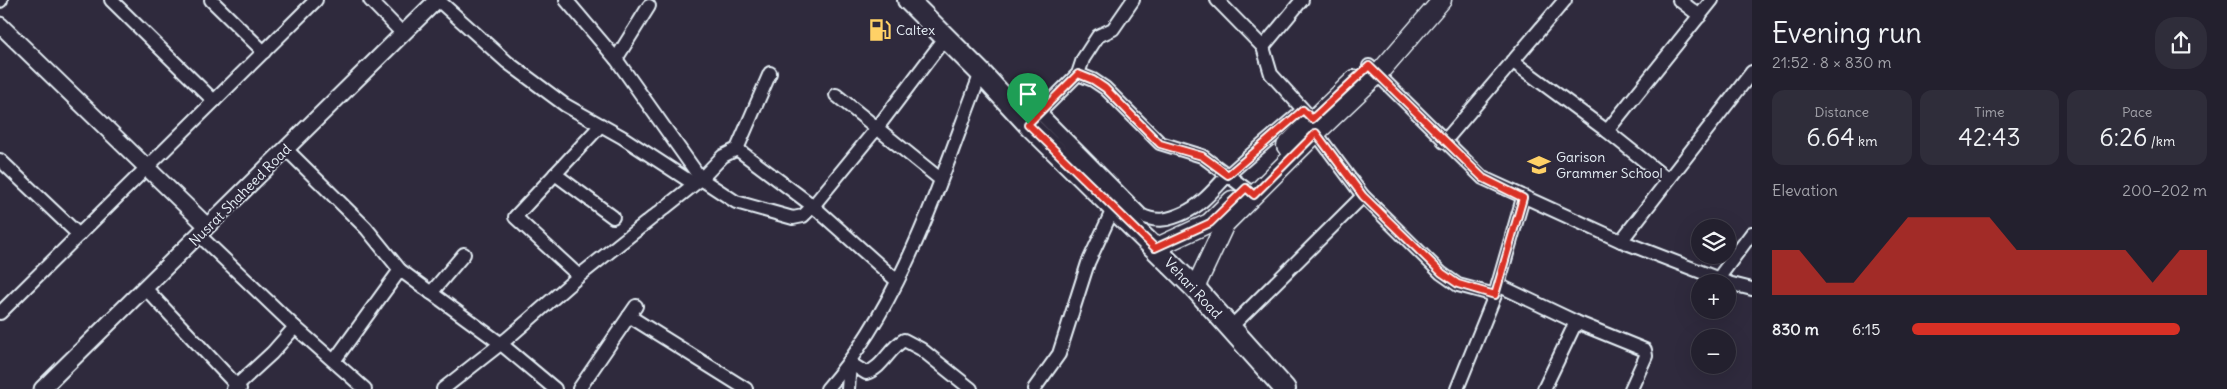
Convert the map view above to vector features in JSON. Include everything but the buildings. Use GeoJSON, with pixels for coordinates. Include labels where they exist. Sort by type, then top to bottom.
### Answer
{"type":"FeatureCollection","features":[{"type":"Feature","properties":{"kind":"main road","name":"Vehari Road"},"geometry":{"type":"LineString","coordinates":[[908,0],[981,73],[1034,119],[1113,209],[1195,288],[1278,387]]}},
{"type":"Feature","properties":{"kind":"main road"},"geometry":{"type":"LineString","coordinates":[[1373,70],[1426,0]]}},
{"type":"Feature","properties":{"kind":"main road"},"geometry":{"type":"LineString","coordinates":[[1195,288],[1225,224],[1250,191],[1312,123],[1373,70],[1442,0]]}},
{"type":"Feature","properties":{"kind":"main road"},"geometry":{"type":"LineString","coordinates":[[1155,248],[1210,223],[1250,191]]}},
{"type":"Feature","properties":{"kind":"street"},"geometry":{"type":"LineString","coordinates":[[111,0],[214,101]]}},
{"type":"Feature","properties":{"kind":"street"},"geometry":{"type":"LineString","coordinates":[[0,313],[316,0]]}},
{"type":"Feature","properties":{"kind":"street"},"geometry":{"type":"LineString","coordinates":[[370,0],[403,34]]}},
{"type":"Feature","properties":{"kind":"street"},"geometry":{"type":"LineString","coordinates":[[438,0],[507,62],[565,104],[736,202],[793,218],[803,216],[813,206],[877,128],[945,38]]}},
{"type":"Feature","properties":{"kind":"street","name":"Nusrat Shaheed Road"},"geometry":{"type":"LineString","coordinates":[[42,389],[438,0]]}},
{"type":"Feature","properties":{"kind":"street"},"geometry":{"type":"LineString","coordinates":[[1133,0],[1113,29],[1098,36],[1083,59],[1078,74],[1034,119],[1150,220],[1158,221],[1186,212],[1202,201],[1228,175],[1312,123]]}},
{"type":"Feature","properties":{"kind":"street"},"geometry":{"type":"LineString","coordinates":[[1217,0],[1263,47],[1271,74],[1312,123],[1363,196],[1442,273],[1458,284],[1497,290],[1645,350],[1646,356],[1631,389]]}},
{"type":"Feature","properties":{"kind":"street"},"geometry":{"type":"LineString","coordinates":[[1263,47],[1302,0]]}},
{"type":"Feature","properties":{"kind":"street"},"geometry":{"type":"LineString","coordinates":[[1444,142],[1564,0]]}},
{"type":"Feature","properties":{"kind":"street"},"geometry":{"type":"LineString","coordinates":[[1679,0],[1700,16]]}},
{"type":"Feature","properties":{"kind":"street"},"geometry":{"type":"LineString","coordinates":[[1607,131],[1712,0]]}},
{"type":"Feature","properties":{"kind":"street"},"geometry":{"type":"LineString","coordinates":[[214,1],[264,52]]}},
{"type":"Feature","properties":{"kind":"street"},"geometry":{"type":"LineString","coordinates":[[569,1],[616,59],[697,181]]}},
{"type":"Feature","properties":{"kind":"street"},"geometry":{"type":"LineString","coordinates":[[616,59],[649,6]]}},
{"type":"Feature","properties":{"kind":"street"},"geometry":{"type":"LineString","coordinates":[[0,25],[147,168],[295,327],[365,389]]}},
{"type":"Feature","properties":{"kind":"street"},"geometry":{"type":"LineString","coordinates":[[1512,61],[1607,131],[1667,179]]}},
{"type":"Feature","properties":{"kind":"street"},"geometry":{"type":"LineString","coordinates":[[1373,70],[1444,142],[1483,178],[1621,242],[1703,274]]}},
{"type":"Feature","properties":{"kind":"street"},"geometry":{"type":"LineString","coordinates":[[1621,242],[1667,179],[1752,72]]}},
{"type":"Feature","properties":{"kind":"street"},"geometry":{"type":"LineString","coordinates":[[443,389],[697,181],[723,156],[736,149],[770,73]]}},
{"type":"Feature","properties":{"kind":"street"},"geometry":{"type":"LineString","coordinates":[[827,389],[850,363],[909,261],[981,73]]}},
{"type":"Feature","properties":{"kind":"street"},"geometry":{"type":"LineString","coordinates":[[1078,74],[1093,80],[1105,88],[1160,144],[1202,156],[1250,191]]}},
{"type":"Feature","properties":{"kind":"street"},"geometry":{"type":"LineString","coordinates":[[836,95],[940,179]]}},
{"type":"Feature","properties":{"kind":"street"},"geometry":{"type":"LineString","coordinates":[[579,276],[515,217],[601,125]]}},
{"type":"Feature","properties":{"kind":"street"},"geometry":{"type":"LineString","coordinates":[[286,149],[366,228],[400,270],[500,343],[555,389]]}},
{"type":"Feature","properties":{"kind":"street"},"geometry":{"type":"LineString","coordinates":[[736,149],[813,206],[897,282]]}},
{"type":"Feature","properties":{"kind":"street"},"geometry":{"type":"LineString","coordinates":[[0,160],[79,235]]}},
{"type":"Feature","properties":{"kind":"street"},"geometry":{"type":"LineString","coordinates":[[555,174],[613,217]]}},
{"type":"Feature","properties":{"kind":"street"},"geometry":{"type":"LineString","coordinates":[[1230,328],[1363,196]]}},
{"type":"Feature","properties":{"kind":"street"},"geometry":{"type":"LineString","coordinates":[[1456,389],[1497,290],[1523,198]]}},
{"type":"Feature","properties":{"kind":"street"},"geometry":{"type":"LineString","coordinates":[[1034,389],[1059,354],[1088,263],[1113,209]]}},
{"type":"Feature","properties":{"kind":"street"},"geometry":{"type":"LineString","coordinates":[[1729,274],[1752,233]]}},
{"type":"Feature","properties":{"kind":"street"},"geometry":{"type":"LineString","coordinates":[[431,292],[464,254]]}},
{"type":"Feature","properties":{"kind":"street"},"geometry":{"type":"LineString","coordinates":[[334,361],[400,270]]}},
{"type":"Feature","properties":{"kind":"street"},"geometry":{"type":"LineString","coordinates":[[1736,285],[1752,290]]}},
{"type":"Feature","properties":{"kind":"street"},"geometry":{"type":"LineString","coordinates":[[145,288],[236,388],[272,354],[295,327]]}},
{"type":"Feature","properties":{"kind":"street"},"geometry":{"type":"LineString","coordinates":[[578,389],[632,311],[746,389]]}},
{"type":"Feature","properties":{"kind":"street"},"geometry":{"type":"LineString","coordinates":[[1544,389],[1576,322]]}},
{"type":"Feature","properties":{"kind":"street"},"geometry":{"type":"LineString","coordinates":[[850,363],[866,373],[874,371],[898,343],[904,340],[911,342],[921,349],[971,389]]}},
{"type":"Feature","properties":{"kind":"street"},"geometry":{"type":"LineString","coordinates":[[848,389],[850,363]]}},
{"type":"Feature","properties":{"kind":"place","name":"Caltex"},"geometry":{"type":"Point","coordinates":[880,30]}},
{"type":"Feature","properties":{"kind":"place","name":"Garison Grammer School"},"geometry":{"type":"Point","coordinates":[1539,165]}},
{"type":"Feature","properties":{"kind":"route"},"geometry":{"type":"LineString","coordinates":[[1369,66],[1444,142],[1483,178],[1523,198],[1495,295],[1458,284],[1442,273],[1363,196],[1316,133],[1254,195],[1246,188],[1210,223],[1155,248],[1028,124],[1078,74],[1093,80],[1105,88],[1160,144],[1202,156],[1228,175],[1303,110],[1312,119],[1369,66]]}}]}
